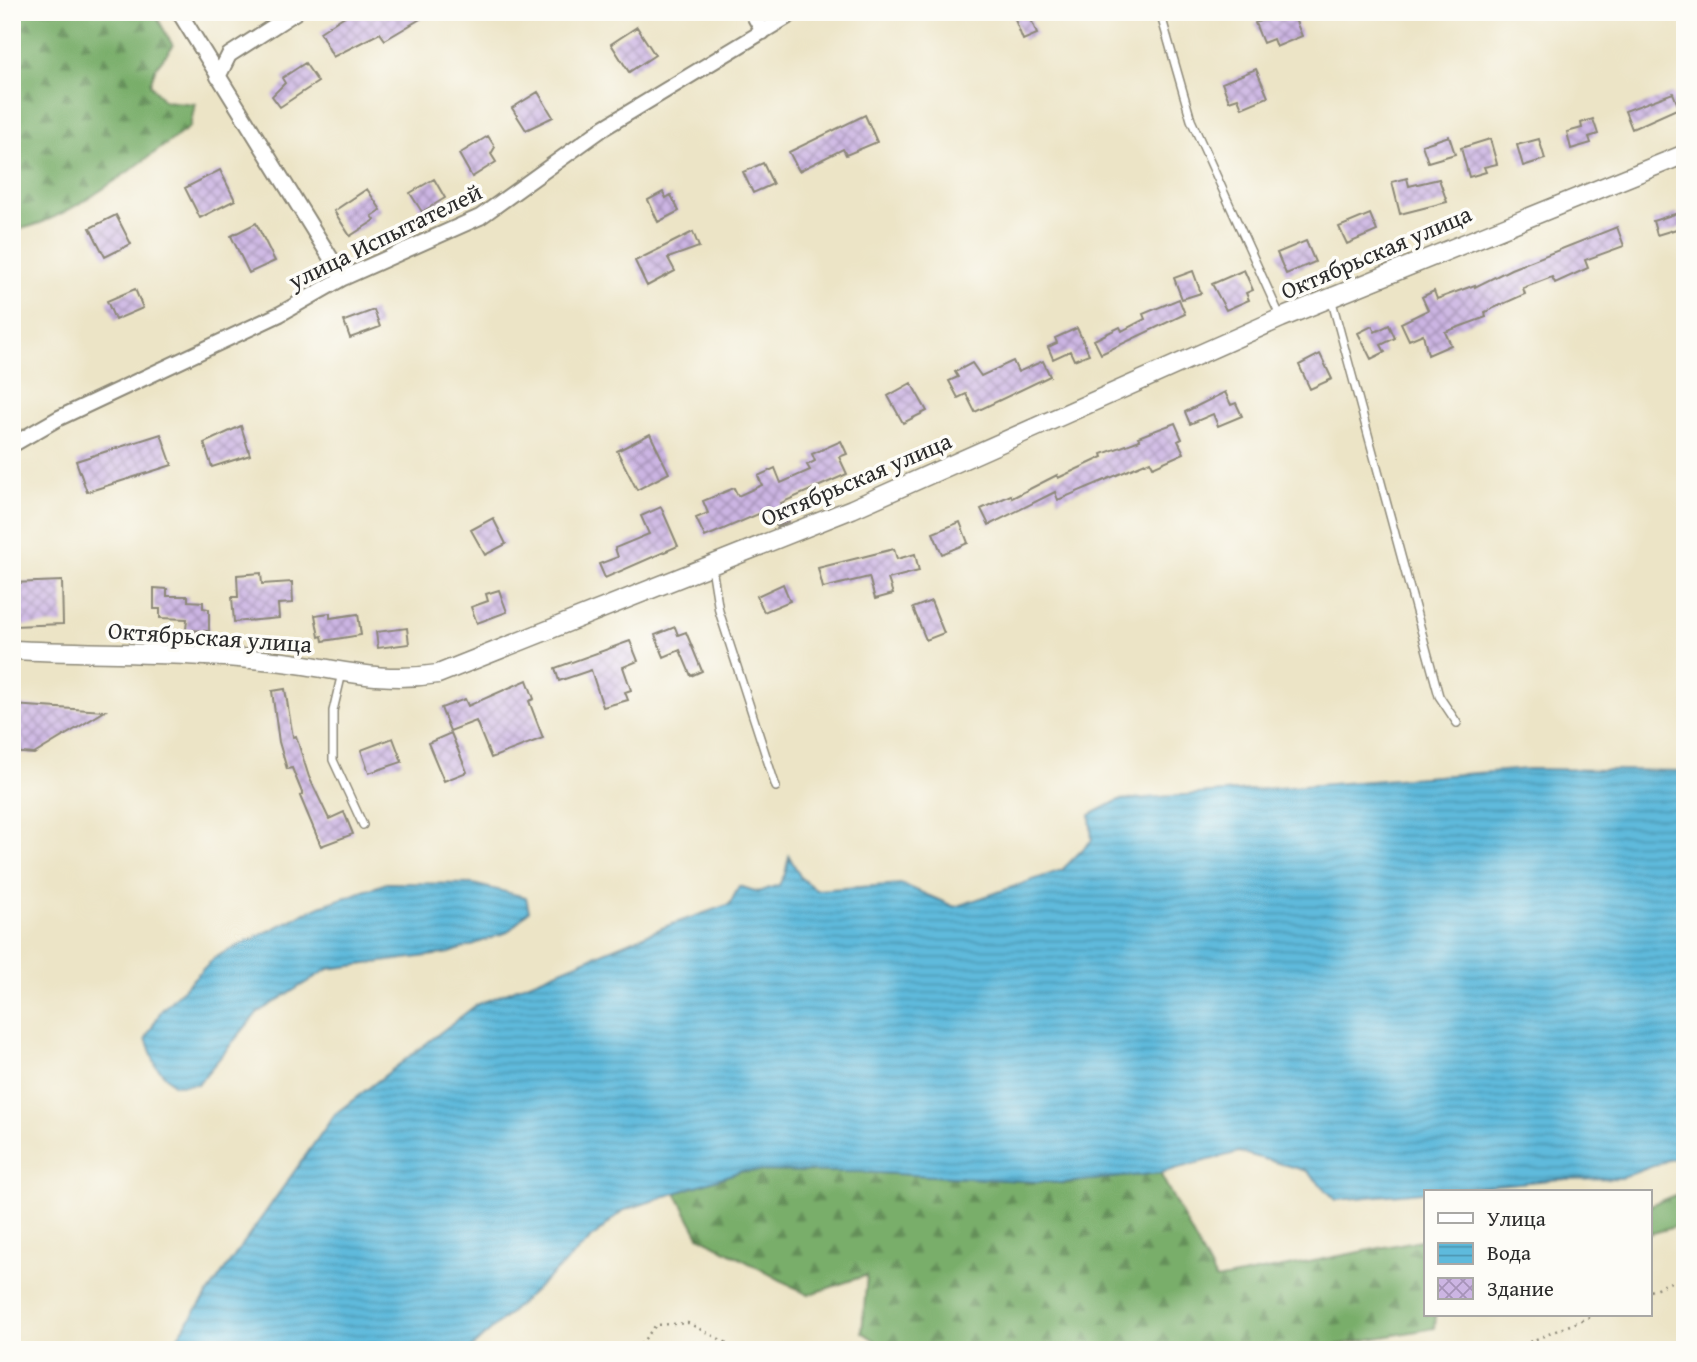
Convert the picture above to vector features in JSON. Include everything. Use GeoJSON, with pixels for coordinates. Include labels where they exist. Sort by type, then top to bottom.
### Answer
{"type":"FeatureCollection","features":[{"type":"Feature","properties":{"kind":"street"},"geometry":{"type":"LineString","coordinates":[[179,12],[343,278]]}},
{"type":"Feature","properties":{"kind":"street"},"geometry":{"type":"LineString","coordinates":[[218,76],[229,55],[296,12]]}},
{"type":"Feature","properties":{"kind":"street"},"geometry":{"type":"LineString","coordinates":[[752,12],[763,32]]}},
{"type":"Feature","properties":{"kind":"street","name":"улица Испытателей"},"geometry":{"type":"LineString","coordinates":[[12,445],[59,418],[280,314],[343,278],[480,217],[606,127],[795,12]]}},
{"type":"Feature","properties":{"kind":"street","name":"Октябрьская улица"},"geometry":{"type":"LineString","coordinates":[[12,650],[273,660],[404,680],[438,674],[864,503],[1281,318],[1685,154]]}},
{"type":"Feature","properties":{"kind":"lane"},"geometry":{"type":"LineString","coordinates":[[1160,12],[1191,120],[1281,318]]}},
{"type":"Feature","properties":{"kind":"lane"},"geometry":{"type":"LineString","coordinates":[[1331,297],[1439,696],[1457,723]]}},
{"type":"Feature","properties":{"kind":"lane"},"geometry":{"type":"LineString","coordinates":[[711,566],[719,611],[776,787]]}},
{"type":"Feature","properties":{"kind":"lane"},"geometry":{"type":"LineString","coordinates":[[342,672],[333,711],[333,760],[363,824]]}},
{"type":"Feature","properties":{"kind":"path"},"geometry":{"type":"LineString","coordinates":[[1652,1290],[1685,1276]]}},
{"type":"Feature","properties":{"kind":"path"},"geometry":{"type":"LineString","coordinates":[[1510,1350],[1592,1316]]}},
{"type":"Feature","properties":{"kind":"path"},"geometry":{"type":"LineString","coordinates":[[636,1350],[656,1325],[688,1322],[741,1350]]}},
{"type":"Feature","properties":{"kind":"green space"},"geometry":{"type":"Polygon","coordinates":[[[12,12],[154,12],[173,46],[156,67],[150,84],[164,101],[195,104],[190,127],[104,189],[55,217],[12,230],[12,12]]]}},
{"type":"Feature","properties":{"kind":"green space"},"geometry":{"type":"Polygon","coordinates":[[[741,1171],[861,1172],[1062,1183],[1160,1173],[1216,1280],[1424,1239],[1424,1316],[1436,1316],[1435,1328],[1337,1345],[1329,1350],[890,1350],[862,1332],[867,1275],[808,1295],[699,1236],[676,1193],[741,1171]]]}},
{"type":"Feature","properties":{"kind":"green space"},"geometry":{"type":"Polygon","coordinates":[[[1685,1191],[1685,1224],[1652,1233],[1652,1204],[1685,1191]]]}},
{"type":"Feature","properties":{"kind":"water"},"geometry":{"type":"Polygon","coordinates":[[[1529,769],[1685,771],[1685,1154],[1621,1178],[1560,1179],[1336,1200],[1307,1171],[1239,1152],[1160,1173],[1062,1183],[861,1172],[741,1171],[622,1211],[469,1350],[168,1350],[335,1114],[476,1005],[667,926],[730,904],[739,886],[758,892],[779,885],[789,856],[801,878],[816,890],[902,884],[955,907],[1062,870],[1092,840],[1090,815],[1119,800],[1529,769]]]}},
{"type":"Feature","properties":{"kind":"water"},"geometry":{"type":"Polygon","coordinates":[[[387,883],[473,884],[526,897],[529,911],[508,932],[450,953],[328,969],[257,1013],[198,1084],[174,1085],[156,1066],[146,1038],[161,1011],[215,957],[320,906],[387,883]]]}},
{"type":"Feature","properties":{"kind":"building"},"geometry":{"type":"Polygon","coordinates":[[[351,12],[432,12],[385,40],[380,33],[333,57],[320,32],[351,12]]]}},
{"type":"Feature","properties":{"kind":"building"},"geometry":{"type":"Polygon","coordinates":[[[1012,12],[1028,12],[1037,34],[1023,40],[1012,12]]]}},
{"type":"Feature","properties":{"kind":"building"},"geometry":{"type":"Polygon","coordinates":[[[1283,12],[1292,12],[1302,36],[1276,47],[1273,39],[1263,43],[1255,23],[1283,12]]]}},
{"type":"Feature","properties":{"kind":"building"},"geometry":{"type":"Polygon","coordinates":[[[637,27],[655,55],[629,72],[611,44],[637,27]]]}},
{"type":"Feature","properties":{"kind":"building"},"geometry":{"type":"Polygon","coordinates":[[[305,63],[318,82],[280,107],[272,96],[285,83],[282,78],[305,63]]]}},
{"type":"Feature","properties":{"kind":"building"},"geometry":{"type":"Polygon","coordinates":[[[1256,69],[1268,97],[1242,108],[1238,98],[1229,101],[1222,83],[1256,69]]]}},
{"type":"Feature","properties":{"kind":"building"},"geometry":{"type":"Polygon","coordinates":[[[538,92],[553,117],[526,130],[512,108],[538,92]]]}},
{"type":"Feature","properties":{"kind":"building"},"geometry":{"type":"Polygon","coordinates":[[[1673,93],[1679,108],[1632,129],[1625,111],[1673,93]]]}},
{"type":"Feature","properties":{"kind":"building"},"geometry":{"type":"Polygon","coordinates":[[[865,115],[877,142],[846,155],[843,149],[799,171],[789,152],[865,115]]]}},
{"type":"Feature","properties":{"kind":"building"},"geometry":{"type":"Polygon","coordinates":[[[1593,119],[1598,134],[1589,137],[1591,143],[1571,149],[1567,132],[1582,128],[1581,123],[1593,119]]]}},
{"type":"Feature","properties":{"kind":"building"},"geometry":{"type":"Polygon","coordinates":[[[488,136],[495,147],[491,154],[496,162],[472,177],[459,154],[488,136]]]}},
{"type":"Feature","properties":{"kind":"building"},"geometry":{"type":"Polygon","coordinates":[[[1449,136],[1455,154],[1428,162],[1422,145],[1449,136]]]}},
{"type":"Feature","properties":{"kind":"building"},"geometry":{"type":"Polygon","coordinates":[[[1490,139],[1497,164],[1484,167],[1486,172],[1469,177],[1461,148],[1490,139]]]}},
{"type":"Feature","properties":{"kind":"building"},"geometry":{"type":"Polygon","coordinates":[[[1539,139],[1545,159],[1523,166],[1517,145],[1539,139]]]}},
{"type":"Feature","properties":{"kind":"building"},"geometry":{"type":"Polygon","coordinates":[[[763,163],[773,184],[753,193],[743,172],[763,163]]]}},
{"type":"Feature","properties":{"kind":"building"},"geometry":{"type":"Polygon","coordinates":[[[220,170],[235,200],[200,218],[185,188],[220,170]]]}},
{"type":"Feature","properties":{"kind":"building"},"geometry":{"type":"Polygon","coordinates":[[[1407,178],[1409,186],[1439,179],[1447,202],[1400,214],[1392,182],[1407,178]]]}},
{"type":"Feature","properties":{"kind":"building"},"geometry":{"type":"Polygon","coordinates":[[[434,179],[445,198],[422,212],[410,193],[434,179]]]}},
{"type":"Feature","properties":{"kind":"building"},"geometry":{"type":"Polygon","coordinates":[[[367,189],[381,210],[372,216],[375,220],[350,236],[334,211],[367,189]]]}},
{"type":"Feature","properties":{"kind":"building"},"geometry":{"type":"Polygon","coordinates":[[[663,192],[666,198],[671,195],[679,211],[658,222],[648,200],[663,192]]]}},
{"type":"Feature","properties":{"kind":"building"},"geometry":{"type":"Polygon","coordinates":[[[1678,213],[1683,227],[1657,235],[1653,221],[1678,213]]]}},
{"type":"Feature","properties":{"kind":"building"},"geometry":{"type":"Polygon","coordinates":[[[1370,214],[1377,231],[1347,244],[1339,227],[1370,214]]]}},
{"type":"Feature","properties":{"kind":"building"},"geometry":{"type":"Polygon","coordinates":[[[116,215],[131,244],[105,257],[90,228],[116,215]]]}},
{"type":"Feature","properties":{"kind":"building"},"geometry":{"type":"Polygon","coordinates":[[[256,223],[275,261],[249,273],[231,236],[256,223]]]}},
{"type":"Feature","properties":{"kind":"building"},"geometry":{"type":"Polygon","coordinates":[[[1617,227],[1624,246],[1585,260],[1588,268],[1555,283],[1552,277],[1523,288],[1525,294],[1485,312],[1486,317],[1445,332],[1451,345],[1428,355],[1423,334],[1409,340],[1401,323],[1428,310],[1422,297],[1434,291],[1437,299],[1475,287],[1511,269],[1617,227]]]}},
{"type":"Feature","properties":{"kind":"building"},"geometry":{"type":"Polygon","coordinates":[[[693,232],[699,247],[668,258],[675,271],[647,286],[635,261],[693,232]]]}},
{"type":"Feature","properties":{"kind":"building"},"geometry":{"type":"Polygon","coordinates":[[[1306,241],[1315,262],[1286,274],[1277,253],[1306,241]]]}},
{"type":"Feature","properties":{"kind":"building"},"geometry":{"type":"Polygon","coordinates":[[[1244,270],[1253,290],[1246,293],[1249,300],[1226,310],[1212,284],[1244,270]]]}},
{"type":"Feature","properties":{"kind":"building"},"geometry":{"type":"Polygon","coordinates":[[[1193,271],[1201,293],[1182,299],[1174,278],[1193,271]]]}},
{"type":"Feature","properties":{"kind":"building"},"geometry":{"type":"Polygon","coordinates":[[[135,289],[143,308],[115,320],[107,301],[135,289]]]}},
{"type":"Feature","properties":{"kind":"building"},"geometry":{"type":"Polygon","coordinates":[[[1179,299],[1185,314],[1101,354],[1094,340],[1120,327],[1122,331],[1145,319],[1143,314],[1179,299]]]}},
{"type":"Feature","properties":{"kind":"building"},"geometry":{"type":"Polygon","coordinates":[[[374,310],[380,327],[350,338],[344,321],[374,310]]]}},
{"type":"Feature","properties":{"kind":"building"},"geometry":{"type":"Polygon","coordinates":[[[1389,325],[1395,338],[1381,345],[1385,352],[1371,359],[1358,333],[1372,326],[1375,332],[1389,325]]]}},
{"type":"Feature","properties":{"kind":"building"},"geometry":{"type":"Polygon","coordinates":[[[1077,328],[1089,354],[1074,360],[1070,351],[1053,359],[1048,347],[1057,343],[1055,338],[1077,328]]]}},
{"type":"Feature","properties":{"kind":"building"},"geometry":{"type":"Polygon","coordinates":[[[1320,354],[1332,379],[1310,389],[1299,365],[1320,354]]]}},
{"type":"Feature","properties":{"kind":"building"},"geometry":{"type":"Polygon","coordinates":[[[1013,361],[1018,372],[1043,361],[1050,376],[975,412],[966,394],[958,398],[949,381],[958,377],[955,372],[972,363],[981,376],[1013,361]]]}},
{"type":"Feature","properties":{"kind":"building"},"geometry":{"type":"Polygon","coordinates":[[[911,383],[927,411],[903,423],[888,396],[911,383]]]}},
{"type":"Feature","properties":{"kind":"building"},"geometry":{"type":"Polygon","coordinates":[[[1225,392],[1231,405],[1236,403],[1242,416],[1218,426],[1213,414],[1190,424],[1185,412],[1225,392]]]}},
{"type":"Feature","properties":{"kind":"building"},"geometry":{"type":"Polygon","coordinates":[[[1175,423],[1182,439],[1178,441],[1184,453],[1153,467],[1150,461],[1058,500],[1055,492],[989,525],[981,509],[1011,495],[1012,498],[1057,475],[1058,478],[1103,457],[1102,454],[1140,440],[1138,437],[1175,423]]]}},
{"type":"Feature","properties":{"kind":"building"},"geometry":{"type":"Polygon","coordinates":[[[241,426],[250,455],[212,467],[204,443],[241,426]]]}},
{"type":"Feature","properties":{"kind":"building"},"geometry":{"type":"Polygon","coordinates":[[[161,434],[172,465],[87,492],[76,461],[161,434]]]}},
{"type":"Feature","properties":{"kind":"building"},"geometry":{"type":"Polygon","coordinates":[[[650,434],[669,473],[637,490],[617,451],[650,434]]]}},
{"type":"Feature","properties":{"kind":"building"},"geometry":{"type":"Polygon","coordinates":[[[841,441],[847,454],[839,457],[847,474],[781,503],[788,522],[777,527],[770,509],[705,537],[696,518],[708,513],[703,501],[734,488],[738,496],[762,485],[758,476],[775,468],[781,483],[810,470],[807,465],[815,461],[812,454],[841,441]]]}},
{"type":"Feature","properties":{"kind":"building"},"geometry":{"type":"Polygon","coordinates":[[[661,507],[678,546],[605,578],[599,564],[618,557],[615,548],[649,534],[641,516],[661,507]]]}},
{"type":"Feature","properties":{"kind":"building"},"geometry":{"type":"Polygon","coordinates":[[[493,518],[506,544],[485,555],[471,530],[493,518]]]}},
{"type":"Feature","properties":{"kind":"building"},"geometry":{"type":"Polygon","coordinates":[[[960,522],[968,543],[942,554],[933,533],[960,522]]]}},
{"type":"Feature","properties":{"kind":"building"},"geometry":{"type":"Polygon","coordinates":[[[894,549],[897,559],[915,554],[919,571],[888,579],[893,594],[875,599],[869,577],[823,588],[818,568],[894,549]]]}},
{"type":"Feature","properties":{"kind":"building"},"geometry":{"type":"Polygon","coordinates":[[[261,573],[262,584],[292,582],[293,603],[278,604],[279,618],[234,622],[232,597],[238,597],[237,575],[261,573]]]}},
{"type":"Feature","properties":{"kind":"building"},"geometry":{"type":"Polygon","coordinates":[[[62,581],[63,624],[13,626],[12,583],[62,581]]]}},
{"type":"Feature","properties":{"kind":"building"},"geometry":{"type":"Polygon","coordinates":[[[783,584],[790,601],[764,612],[757,596],[783,584]]]}},
{"type":"Feature","properties":{"kind":"building"},"geometry":{"type":"Polygon","coordinates":[[[154,588],[167,589],[167,596],[188,596],[188,601],[203,602],[203,608],[209,609],[209,631],[186,630],[187,619],[160,618],[160,609],[154,609],[154,588]]]}},
{"type":"Feature","properties":{"kind":"building"},"geometry":{"type":"Polygon","coordinates":[[[499,590],[507,612],[477,623],[471,607],[488,601],[486,594],[499,590]]]}},
{"type":"Feature","properties":{"kind":"building"},"geometry":{"type":"Polygon","coordinates":[[[931,601],[944,633],[926,640],[913,608],[931,601]]]}},
{"type":"Feature","properties":{"kind":"building"},"geometry":{"type":"Polygon","coordinates":[[[330,613],[330,618],[358,614],[361,635],[323,641],[322,636],[319,637],[315,615],[330,613]]]}},
{"type":"Feature","properties":{"kind":"building"},"geometry":{"type":"Polygon","coordinates":[[[675,627],[678,635],[686,632],[702,671],[691,676],[680,650],[664,657],[655,635],[675,627]]]}},
{"type":"Feature","properties":{"kind":"building"},"geometry":{"type":"Polygon","coordinates":[[[407,628],[409,644],[378,648],[376,632],[407,628]]]}},
{"type":"Feature","properties":{"kind":"building"},"geometry":{"type":"Polygon","coordinates":[[[630,641],[638,661],[623,667],[631,690],[625,692],[628,700],[603,707],[591,670],[559,681],[555,668],[630,641]]]}},
{"type":"Feature","properties":{"kind":"building"},"geometry":{"type":"Polygon","coordinates":[[[527,680],[534,699],[529,701],[543,738],[491,758],[476,721],[450,731],[441,708],[465,699],[468,706],[527,680]]]}},
{"type":"Feature","properties":{"kind":"building"},"geometry":{"type":"Polygon","coordinates":[[[285,689],[293,737],[296,736],[309,777],[329,819],[344,812],[353,834],[321,846],[300,796],[303,795],[292,768],[287,769],[279,742],[272,691],[285,689]]]}},
{"type":"Feature","properties":{"kind":"building"},"geometry":{"type":"Polygon","coordinates":[[[12,705],[105,711],[34,754],[12,752],[12,705]]]}},
{"type":"Feature","properties":{"kind":"building"},"geometry":{"type":"Polygon","coordinates":[[[451,733],[467,772],[444,781],[428,743],[451,733]]]}},
{"type":"Feature","properties":{"kind":"building"},"geometry":{"type":"Polygon","coordinates":[[[393,738],[402,762],[369,773],[361,750],[393,738]]]}}]}
